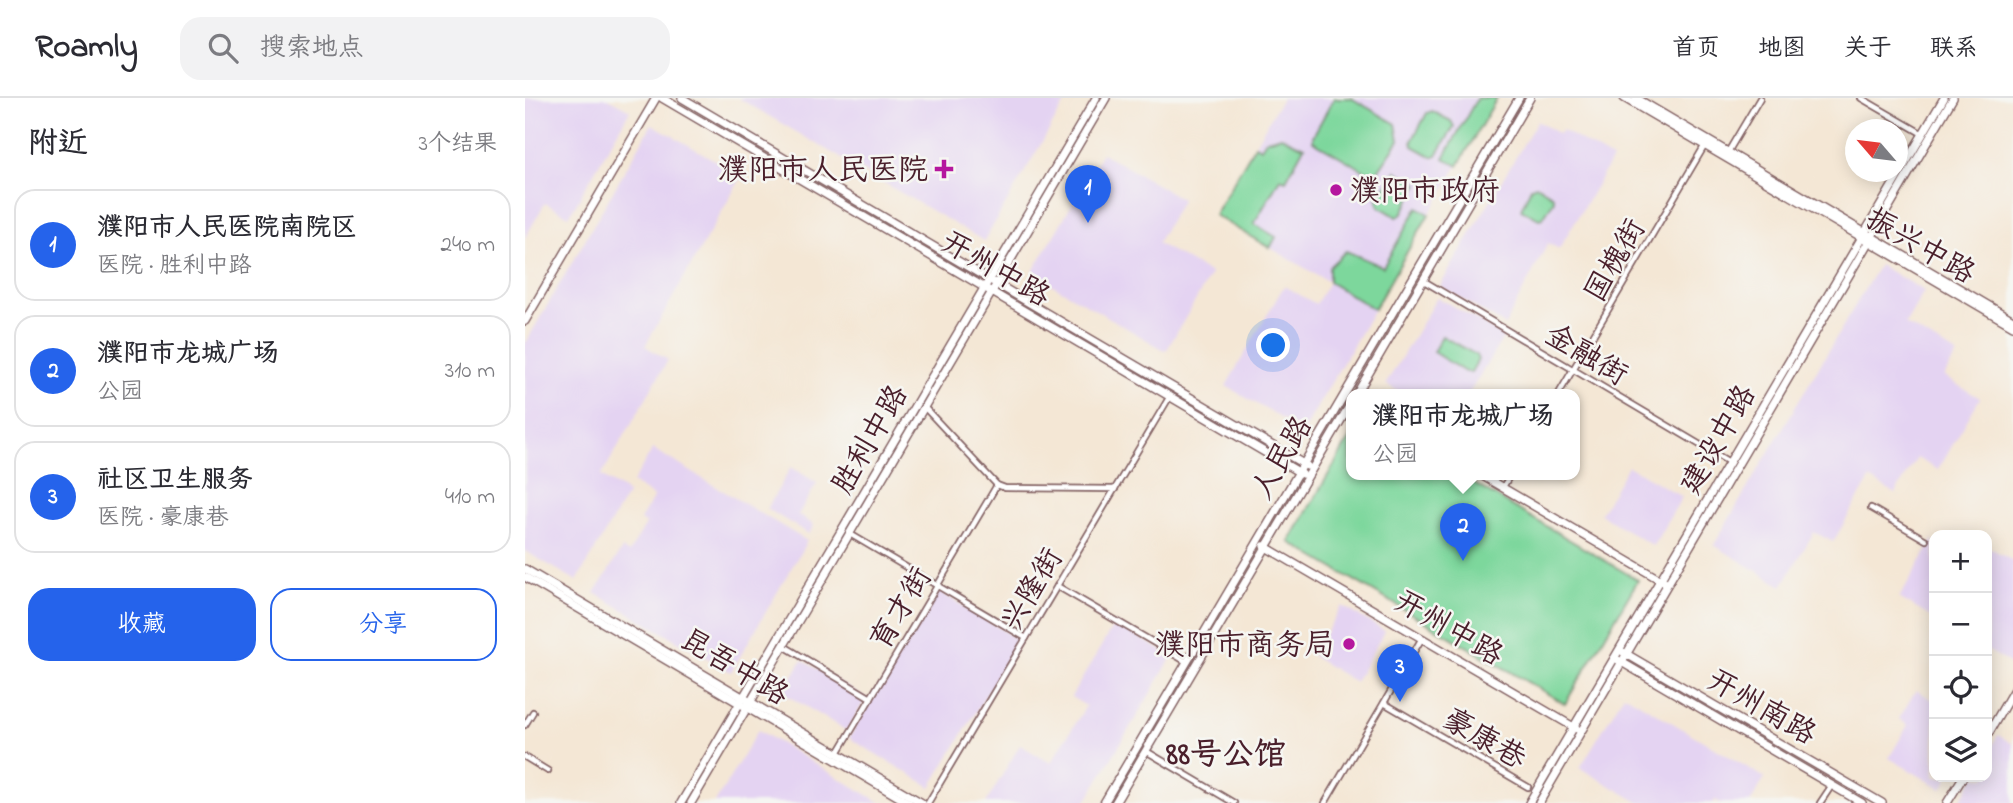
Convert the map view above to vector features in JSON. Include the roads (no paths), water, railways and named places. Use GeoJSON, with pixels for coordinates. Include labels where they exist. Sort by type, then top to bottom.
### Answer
{"type":"FeatureCollection","features":[{"type":"Feature","properties":{"kind":"main road","name":"开州中路"},"geometry":{"type":"LineString","coordinates":[[659,98],[1307,477]]}},
{"type":"Feature","properties":{"kind":"main road"},"geometry":{"type":"LineString","coordinates":[[525,321],[659,98]]}},
{"type":"Feature","properties":{"kind":"main road","name":"开州中路"},"geometry":{"type":"LineString","coordinates":[[681,98],[1312,469]]}},
{"type":"Feature","properties":{"kind":"main road","name":"胜利中路"},"geometry":{"type":"LineString","coordinates":[[993,282],[1096,98]]}},
{"type":"Feature","properties":{"kind":"main road","name":"胜利中路"},"geometry":{"type":"LineString","coordinates":[[691,803],[745,703],[988,290],[1106,98]]}},
{"type":"Feature","properties":{"kind":"main road","name":"人民路"},"geometry":{"type":"LineString","coordinates":[[1355,389],[1519,98]]}},
{"type":"Feature","properties":{"kind":"main road"},"geometry":{"type":"LineString","coordinates":[[1360,389],[1530,98]]}},
{"type":"Feature","properties":{"kind":"main road","name":"振兴中路"},"geometry":{"type":"LineString","coordinates":[[1624,98],[2013,320]]}},
{"type":"Feature","properties":{"kind":"main road","name":"振兴中路"},"geometry":{"type":"LineString","coordinates":[[1636,98],[2013,326]]}},
{"type":"Feature","properties":{"kind":"main road","name":"建设中路"},"geometry":{"type":"LineString","coordinates":[[1529,803],[1623,652],[1867,237],[1944,98]]}},
{"type":"Feature","properties":{"kind":"main road","name":"建设中路"},"geometry":{"type":"LineString","coordinates":[[1664,582],[1730,463],[1953,98]]}},
{"type":"Feature","properties":{"kind":"main road","name":"胜利中路"},"geometry":{"type":"LineString","coordinates":[[681,803],[783,646],[924,407],[988,290]]}},
{"type":"Feature","properties":{"kind":"main road","name":"人民路"},"geometry":{"type":"LineString","coordinates":[[1104,803],[1303,464],[1346,403]]}},
{"type":"Feature","properties":{"kind":"main road","name":"人民路"},"geometry":{"type":"LineString","coordinates":[[1115,803],[1312,469],[1346,405]]}},
{"type":"Feature","properties":{"kind":"main road"},"geometry":{"type":"LineString","coordinates":[[1489,480],[1664,582]]}},
{"type":"Feature","properties":{"kind":"main road","name":"开州中路"},"geometry":{"type":"LineString","coordinates":[[1258,542],[1577,729]]}},
{"type":"Feature","properties":{"kind":"main road","name":"昆吾中路"},"geometry":{"type":"LineString","coordinates":[[525,569],[909,803]]}},
{"type":"Feature","properties":{"kind":"main road","name":"昆吾中路"},"geometry":{"type":"LineString","coordinates":[[525,577],[922,803]]}},
{"type":"Feature","properties":{"kind":"main road","name":"开州南路"},"geometry":{"type":"LineString","coordinates":[[1623,652],[1882,803]]}},
{"type":"Feature","properties":{"kind":"main road","name":"开州南路"},"geometry":{"type":"LineString","coordinates":[[1618,660],[1862,803]]}},
{"type":"Feature","properties":{"kind":"main road"},"geometry":{"type":"LineString","coordinates":[[1992,727],[2013,691]]}},
{"type":"Feature","properties":{"kind":"main road","name":"建设中路"},"geometry":{"type":"LineString","coordinates":[[1539,803],[1577,729]]}},
{"type":"Feature","properties":{"kind":"main road"},"geometry":{"type":"LineString","coordinates":[[1947,803],[1960,782]]}},
{"type":"Feature","properties":{"kind":"street"},"geometry":{"type":"LineString","coordinates":[[1728,152],[1760,98]]}},
{"type":"Feature","properties":{"kind":"street"},"geometry":{"type":"LineString","coordinates":[[1861,98],[1923,134]]}},
{"type":"Feature","properties":{"kind":"street","name":"国槐街"},"geometry":{"type":"LineString","coordinates":[[1562,389],[1705,145]]}},
{"type":"Feature","properties":{"kind":"street","name":"金融街"},"geometry":{"type":"LineString","coordinates":[[1423,281],[1730,463]]}},
{"type":"Feature","properties":{"kind":"street","name":"兴隆街"},"geometry":{"type":"LineString","coordinates":[[928,803],[1170,396]]}},
{"type":"Feature","properties":{"kind":"street"},"geometry":{"type":"LineString","coordinates":[[924,407],[997,485],[1005,488],[1115,489]]}},
{"type":"Feature","properties":{"kind":"street"},"geometry":{"type":"LineString","coordinates":[[1503,488],[1507,480]]}},
{"type":"Feature","properties":{"kind":"street","name":"育才街"},"geometry":{"type":"LineString","coordinates":[[838,753],[997,485]]}},
{"type":"Feature","properties":{"kind":"street"},"geometry":{"type":"LineString","coordinates":[[1871,508],[1926,540]]}},
{"type":"Feature","properties":{"kind":"street"},"geometry":{"type":"LineString","coordinates":[[850,534],[1026,638]]}},
{"type":"Feature","properties":{"kind":"street"},"geometry":{"type":"LineString","coordinates":[[1057,586],[1187,662]]}},
{"type":"Feature","properties":{"kind":"street"},"geometry":{"type":"LineString","coordinates":[[1325,803],[1422,638]]}},
{"type":"Feature","properties":{"kind":"street"},"geometry":{"type":"LineString","coordinates":[[783,646],[871,698]]}},
{"type":"Feature","properties":{"kind":"street","name":"豪康巷"},"geometry":{"type":"LineString","coordinates":[[1384,703],[1528,787]]}},
{"type":"Feature","properties":{"kind":"street"},"geometry":{"type":"LineString","coordinates":[[525,723],[533,712]]}},
{"type":"Feature","properties":{"kind":"street"},"geometry":{"type":"LineString","coordinates":[[1146,751],[1234,803]]}},
{"type":"Feature","properties":{"kind":"street"},"geometry":{"type":"LineString","coordinates":[[525,757],[548,771]]}},
{"type":"Feature","properties":{"kind":"street"},"geometry":{"type":"LineString","coordinates":[[1820,803],[1832,785]]}},
{"type":"Feature","properties":{"kind":"place","name":"濮阳市人民医院"},"geometry":{"type":"Point","coordinates":[944,169]}},
{"type":"Feature","properties":{"kind":"place","name":"濮阳市政府"},"geometry":{"type":"Point","coordinates":[1336,190]}},
{"type":"Feature","properties":{"kind":"place","name":"濮阳市人民医院南院区"},"geometry":{"type":"Point","coordinates":[1088,223]}},
{"type":"Feature","properties":{"kind":"place","name":"濮阳市龙城广场"},"geometry":{"type":"Point","coordinates":[1463,561]}},
{"type":"Feature","properties":{"kind":"place","name":"濮阳市商务局"},"geometry":{"type":"Point","coordinates":[1349,644]}},
{"type":"Feature","properties":{"kind":"place","name":"社区卫生服务"},"geometry":{"type":"Point","coordinates":[1400,702]}},
{"type":"Feature","properties":{"kind":"district","name":"88号公馆"},"geometry":{"type":"Point","coordinates":[1226,753]}}]}
